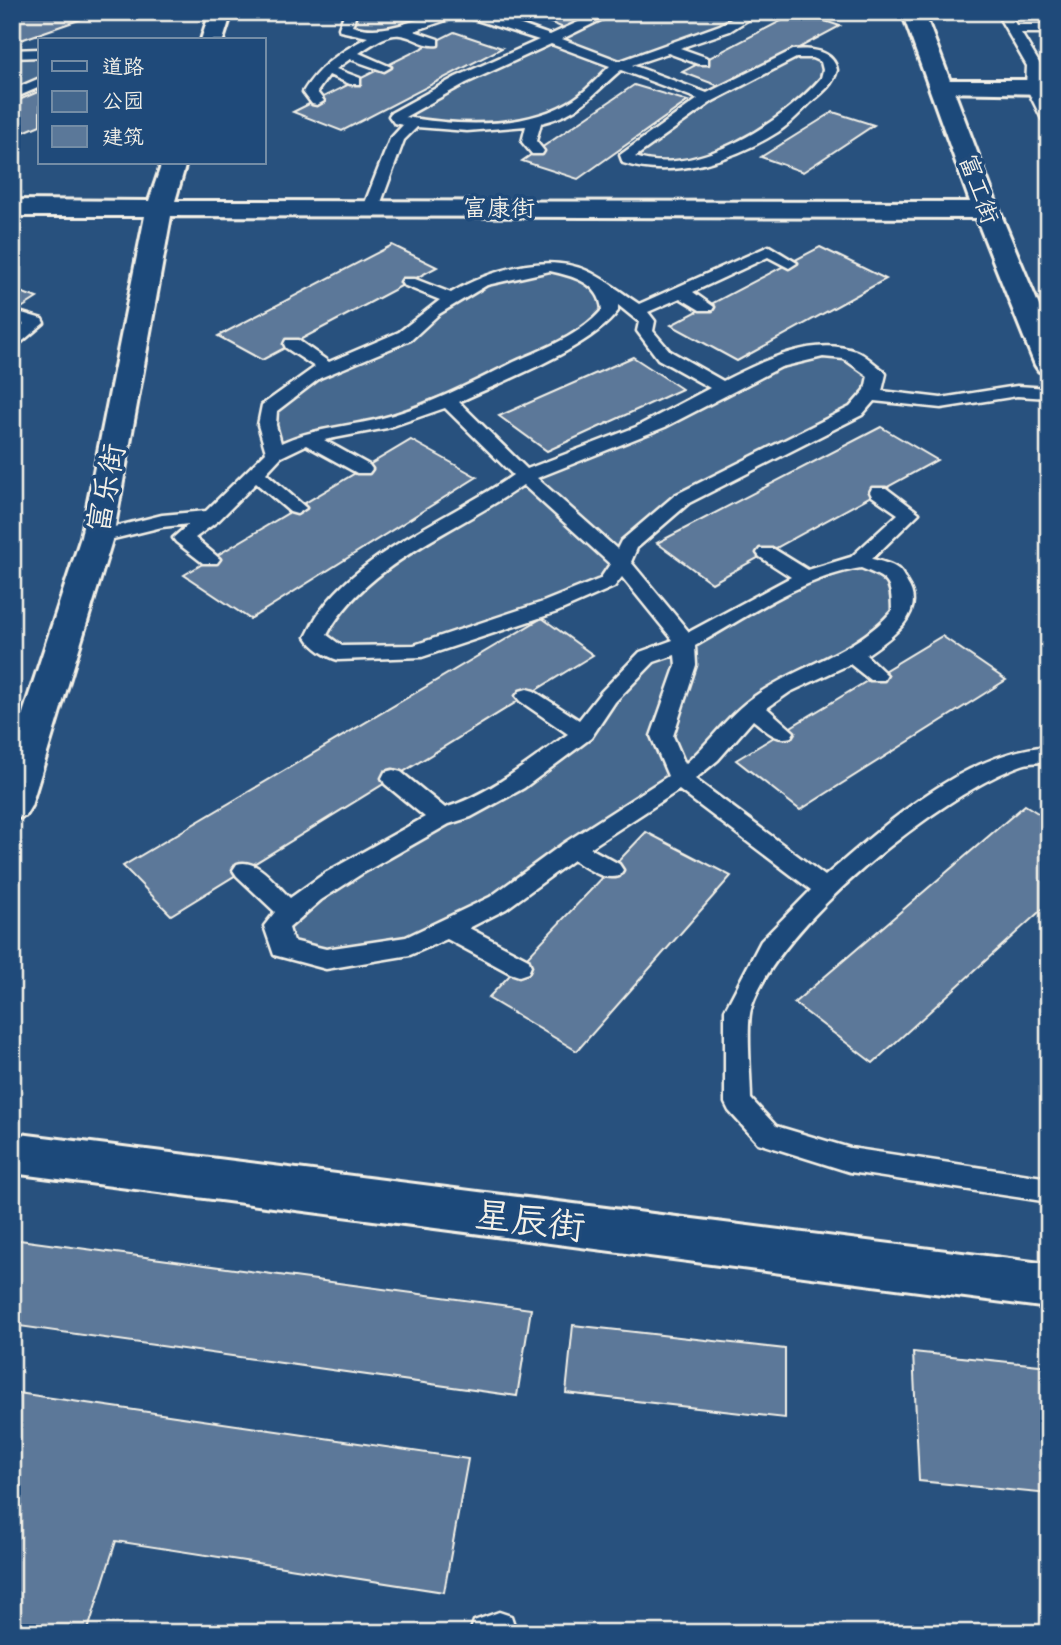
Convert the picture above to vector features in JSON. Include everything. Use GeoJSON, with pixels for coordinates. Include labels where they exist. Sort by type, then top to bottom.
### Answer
{"type":"FeatureCollection","features":[{"type":"Feature","properties":{"kind":"street"},"geometry":{"type":"LineString","coordinates":[[213,38],[221,12]]}},
{"type":"Feature","properties":{"kind":"street","name":"富工街"},"geometry":{"type":"LineString","coordinates":[[913,12],[943,87],[986,210],[1049,365]]}},
{"type":"Feature","properties":{"kind":"street"},"geometry":{"type":"LineString","coordinates":[[943,87],[1041,87]]}},
{"type":"Feature","properties":{"kind":"street","name":"富乐街"},"geometry":{"type":"LineString","coordinates":[[12,806],[97,537],[160,207],[174,164]]}},
{"type":"Feature","properties":{"kind":"street","name":"富康街"},"geometry":{"type":"LineString","coordinates":[[12,208],[986,210]]}},
{"type":"Feature","properties":{"kind":"street","name":"星辰街"},"geometry":{"type":"LineString","coordinates":[[12,1153],[1049,1286]]}},
{"type":"Feature","properties":{"kind":"lane"},"geometry":{"type":"LineString","coordinates":[[351,12],[345,28],[382,35],[458,12]]}},
{"type":"Feature","properties":{"kind":"lane"},"geometry":{"type":"LineString","coordinates":[[465,12],[553,40],[708,97]]}},
{"type":"Feature","properties":{"kind":"lane"},"geometry":{"type":"LineString","coordinates":[[611,12],[461,80],[396,116],[399,120],[432,127],[534,122],[597,95],[607,74],[620,65],[750,19]]}},
{"type":"Feature","properties":{"kind":"lane"},"geometry":{"type":"LineString","coordinates":[[1002,12],[1034,66],[1049,119]]}},
{"type":"Feature","properties":{"kind":"lane"},"geometry":{"type":"LineString","coordinates":[[1012,29],[1049,29]]}},
{"type":"Feature","properties":{"kind":"lane"},"geometry":{"type":"LineString","coordinates":[[402,31],[433,42]]}},
{"type":"Feature","properties":{"kind":"lane"},"geometry":{"type":"LineString","coordinates":[[708,34],[727,41]]}},
{"type":"Feature","properties":{"kind":"lane"},"geometry":{"type":"LineString","coordinates":[[317,101],[310,92],[315,80],[382,35]]}},
{"type":"Feature","properties":{"kind":"lane"},"geometry":{"type":"LineString","coordinates":[[668,48],[702,61]]}},
{"type":"Feature","properties":{"kind":"lane"},"geometry":{"type":"LineString","coordinates":[[807,51],[827,59],[830,66],[828,79],[787,118],[770,130],[734,147],[663,167],[646,167],[628,160],[626,155],[708,97],[793,54],[807,51]]}},
{"type":"Feature","properties":{"kind":"lane"},"geometry":{"type":"LineString","coordinates":[[12,54],[38,53]]}},
{"type":"Feature","properties":{"kind":"lane"},"geometry":{"type":"LineString","coordinates":[[350,54],[384,67]]}},
{"type":"Feature","properties":{"kind":"lane"},"geometry":{"type":"LineString","coordinates":[[1028,56],[1049,55]]}},
{"type":"Feature","properties":{"kind":"lane"},"geometry":{"type":"LineString","coordinates":[[327,70],[355,81]]}},
{"type":"Feature","properties":{"kind":"lane"},"geometry":{"type":"LineString","coordinates":[[14,98],[38,83]]}},
{"type":"Feature","properties":{"kind":"lane"},"geometry":{"type":"LineString","coordinates":[[553,115],[578,123]]}},
{"type":"Feature","properties":{"kind":"lane"},"geometry":{"type":"LineString","coordinates":[[534,122],[528,142],[537,151]]}},
{"type":"Feature","properties":{"kind":"lane"},"geometry":{"type":"LineString","coordinates":[[370,208],[397,139],[413,123]]}},
{"type":"Feature","properties":{"kind":"lane"},"geometry":{"type":"LineString","coordinates":[[770,130],[791,138]]}},
{"type":"Feature","properties":{"kind":"lane"},"geometry":{"type":"LineString","coordinates":[[638,311],[769,251],[789,263]]}},
{"type":"Feature","properties":{"kind":"lane"},"geometry":{"type":"LineString","coordinates":[[275,453],[267,425],[268,409],[314,374],[405,336],[433,311],[482,281],[550,266],[579,273],[638,311],[647,321],[645,331],[658,349],[672,360],[723,388]]}},
{"type":"Feature","properties":{"kind":"lane"},"geometry":{"type":"LineString","coordinates":[[409,282],[453,299]]}},
{"type":"Feature","properties":{"kind":"lane"},"geometry":{"type":"LineString","coordinates":[[210,559],[183,538],[212,516],[275,453],[307,438],[381,424],[448,401],[576,339],[597,326],[610,311],[609,299],[599,285]]}},
{"type":"Feature","properties":{"kind":"lane"},"geometry":{"type":"LineString","coordinates":[[681,291],[706,307]]}},
{"type":"Feature","properties":{"kind":"lane"},"geometry":{"type":"LineString","coordinates":[[12,315],[36,323],[12,341]]}},
{"type":"Feature","properties":{"kind":"lane"},"geometry":{"type":"LineString","coordinates":[[292,344],[327,368]]}},
{"type":"Feature","properties":{"kind":"lane"},"geometry":{"type":"LineString","coordinates":[[816,352],[848,354],[877,374],[870,395],[856,411],[682,499],[628,545],[621,563],[607,583],[550,607],[415,652],[338,653],[316,637],[321,620],[368,574],[524,476],[578,458],[660,422],[723,388],[771,365],[816,352]]}},
{"type":"Feature","properties":{"kind":"lane"},"geometry":{"type":"LineString","coordinates":[[870,395],[941,403],[1017,391],[1049,393]]}},
{"type":"Feature","properties":{"kind":"lane"},"geometry":{"type":"LineString","coordinates":[[448,401],[524,476],[621,563],[685,641],[686,665],[662,736],[680,779],[826,889]]}},
{"type":"Feature","properties":{"kind":"lane"},"geometry":{"type":"LineString","coordinates":[[307,438],[363,468]]}},
{"type":"Feature","properties":{"kind":"lane"},"geometry":{"type":"LineString","coordinates":[[255,473],[296,508]]}},
{"type":"Feature","properties":{"kind":"lane"},"geometry":{"type":"LineString","coordinates":[[856,563],[910,513],[879,492]]}},
{"type":"Feature","properties":{"kind":"lane"},"geometry":{"type":"LineString","coordinates":[[97,537],[162,521],[212,516]]}},
{"type":"Feature","properties":{"kind":"lane"},"geometry":{"type":"LineString","coordinates":[[767,553],[806,578]]}},
{"type":"Feature","properties":{"kind":"lane"},"geometry":{"type":"LineString","coordinates":[[863,562],[891,573],[902,590],[902,612],[883,634],[852,655],[783,687],[753,708],[736,723],[710,755],[680,779],[572,849],[498,903],[410,946],[326,959],[283,948],[276,926],[289,911],[323,886],[441,818],[463,811],[516,782],[583,733],[608,697],[647,657],[675,648],[806,578],[845,564],[863,562]]}},
{"type":"Feature","properties":{"kind":"lane"},"geometry":{"type":"LineString","coordinates":[[852,655],[877,675]]}},
{"type":"Feature","properties":{"kind":"lane"},"geometry":{"type":"LineString","coordinates":[[527,696],[583,733]]}},
{"type":"Feature","properties":{"kind":"lane"},"geometry":{"type":"LineString","coordinates":[[753,708],[783,732]]}},
{"type":"Feature","properties":{"kind":"lane"},"geometry":{"type":"LineString","coordinates":[[1049,754],[1022,756],[967,780],[894,830],[826,889],[770,948],[738,1010],[738,1103],[767,1135],[850,1160],[1049,1190]]}},
{"type":"Feature","properties":{"kind":"lane"},"geometry":{"type":"LineString","coordinates":[[393,778],[441,818]]}},
{"type":"Feature","properties":{"kind":"lane"},"geometry":{"type":"LineString","coordinates":[[572,849],[611,870]]}},
{"type":"Feature","properties":{"kind":"lane"},"geometry":{"type":"LineString","coordinates":[[245,870],[289,911]]}},
{"type":"Feature","properties":{"kind":"lane"},"geometry":{"type":"LineString","coordinates":[[448,928],[519,966]]}},
{"type":"Feature","properties":{"kind":"green space"},"geometry":{"type":"Polygon","coordinates":[[[354,12],[454,12],[382,34],[348,27],[354,12]]]}},
{"type":"Feature","properties":{"kind":"green space"},"geometry":{"type":"Polygon","coordinates":[[[615,12],[751,12],[723,27],[620,62],[557,39],[615,12]]]}},
{"type":"Feature","properties":{"kind":"green space"},"geometry":{"type":"Polygon","coordinates":[[[553,43],[615,65],[577,102],[547,114],[466,126],[433,126],[401,119],[428,99],[553,43]]]}},
{"type":"Feature","properties":{"kind":"green space"},"geometry":{"type":"Polygon","coordinates":[[[38,54],[38,82],[12,93],[12,55],[38,54]]]}},
{"type":"Feature","properties":{"kind":"green space"},"geometry":{"type":"Polygon","coordinates":[[[816,55],[825,64],[822,78],[814,89],[784,116],[750,138],[730,148],[684,161],[654,163],[641,160],[632,154],[682,117],[794,56],[816,55]]]}},
{"type":"Feature","properties":{"kind":"green space"},"geometry":{"type":"Polygon","coordinates":[[[552,271],[586,281],[596,292],[605,311],[568,339],[475,383],[379,419],[315,430],[281,442],[275,427],[277,411],[316,377],[417,336],[446,309],[478,289],[513,277],[552,271]]]}},
{"type":"Feature","properties":{"kind":"green space"},"geometry":{"type":"Polygon","coordinates":[[[847,355],[875,375],[853,410],[682,496],[619,557],[528,477],[802,358],[847,355]]]}},
{"type":"Feature","properties":{"kind":"green space"},"geometry":{"type":"Polygon","coordinates":[[[525,483],[617,563],[601,582],[415,648],[343,650],[325,635],[342,603],[401,559],[525,483]]]}},
{"type":"Feature","properties":{"kind":"green space"},"geometry":{"type":"Polygon","coordinates":[[[861,566],[886,574],[896,610],[880,632],[780,685],[683,774],[667,736],[689,643],[806,580],[861,566]]]}},
{"type":"Feature","properties":{"kind":"green space"},"geometry":{"type":"Polygon","coordinates":[[[682,647],[656,736],[674,780],[496,901],[408,943],[323,955],[285,945],[282,924],[292,913],[517,784],[649,658],[682,647]]]}},
{"type":"Feature","properties":{"kind":"building"},"geometry":{"type":"Polygon","coordinates":[[[27,12],[102,12],[12,43],[12,17],[27,12]]]}},
{"type":"Feature","properties":{"kind":"building"},"geometry":{"type":"Polygon","coordinates":[[[524,12],[604,12],[566,29],[524,12]]]}},
{"type":"Feature","properties":{"kind":"building"},"geometry":{"type":"Polygon","coordinates":[[[798,12],[840,26],[724,88],[682,72],[798,12]]]}},
{"type":"Feature","properties":{"kind":"building"},"geometry":{"type":"Polygon","coordinates":[[[454,32],[502,48],[342,131],[293,112],[454,32]]]}},
{"type":"Feature","properties":{"kind":"building"},"geometry":{"type":"Polygon","coordinates":[[[634,85],[688,101],[578,179],[522,161],[634,85]]]}},
{"type":"Feature","properties":{"kind":"building"},"geometry":{"type":"Polygon","coordinates":[[[38,92],[38,126],[12,137],[12,103],[38,92]]]}},
{"type":"Feature","properties":{"kind":"building"},"geometry":{"type":"Polygon","coordinates":[[[833,112],[874,125],[803,172],[761,157],[833,112]]]}},
{"type":"Feature","properties":{"kind":"building"},"geometry":{"type":"Polygon","coordinates":[[[392,245],[437,267],[262,360],[218,336],[392,245]]]}},
{"type":"Feature","properties":{"kind":"building"},"geometry":{"type":"Polygon","coordinates":[[[820,247],[886,279],[737,361],[671,325],[820,247]]]}},
{"type":"Feature","properties":{"kind":"building"},"geometry":{"type":"Polygon","coordinates":[[[12,289],[37,298],[12,314],[12,289]]]}},
{"type":"Feature","properties":{"kind":"building"},"geometry":{"type":"Polygon","coordinates":[[[633,357],[682,389],[547,451],[499,416],[633,357]]]}},
{"type":"Feature","properties":{"kind":"building"},"geometry":{"type":"Polygon","coordinates":[[[881,427],[937,460],[712,583],[657,543],[881,427]]]}},
{"type":"Feature","properties":{"kind":"building"},"geometry":{"type":"Polygon","coordinates":[[[411,440],[477,477],[250,619],[184,575],[411,440]]]}},
{"type":"Feature","properties":{"kind":"building"},"geometry":{"type":"Polygon","coordinates":[[[542,618],[593,655],[171,915],[123,866],[542,618]]]}},
{"type":"Feature","properties":{"kind":"building"},"geometry":{"type":"Polygon","coordinates":[[[942,636],[1006,680],[800,810],[736,760],[942,636]]]}},
{"type":"Feature","properties":{"kind":"building"},"geometry":{"type":"Polygon","coordinates":[[[1025,805],[1049,820],[1049,903],[873,1063],[794,1003],[1025,805]]]}},
{"type":"Feature","properties":{"kind":"building"},"geometry":{"type":"Polygon","coordinates":[[[646,832],[731,876],[577,1051],[488,998],[646,832]]]}},
{"type":"Feature","properties":{"kind":"building"},"geometry":{"type":"Polygon","coordinates":[[[12,1239],[531,1309],[517,1396],[12,1325],[12,1239]]]}},
{"type":"Feature","properties":{"kind":"building"},"geometry":{"type":"Polygon","coordinates":[[[573,1325],[785,1349],[785,1418],[566,1393],[573,1325]]]}},
{"type":"Feature","properties":{"kind":"building"},"geometry":{"type":"Polygon","coordinates":[[[913,1352],[1049,1366],[1049,1494],[919,1481],[913,1352]]]}},
{"type":"Feature","properties":{"kind":"building"},"geometry":{"type":"Polygon","coordinates":[[[18,1393],[468,1459],[444,1592],[116,1541],[87,1633],[12,1633],[12,1408],[18,1393]]]}}]}
